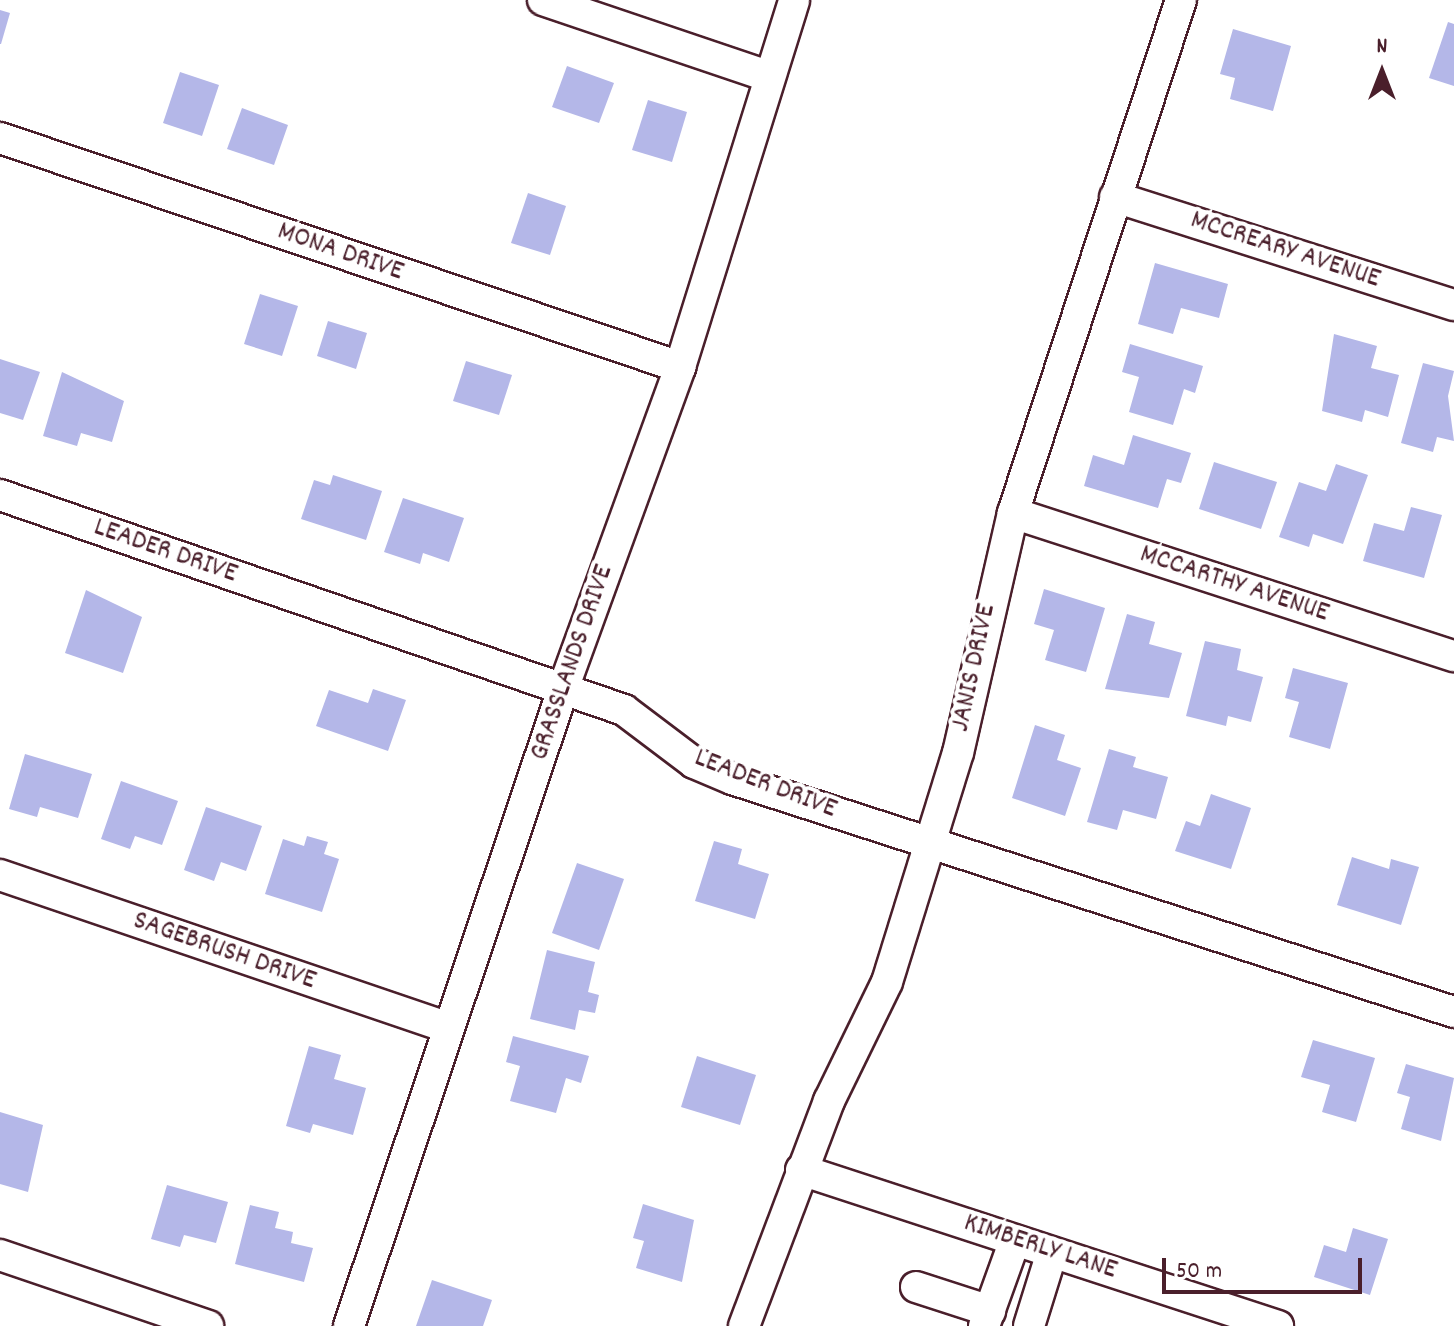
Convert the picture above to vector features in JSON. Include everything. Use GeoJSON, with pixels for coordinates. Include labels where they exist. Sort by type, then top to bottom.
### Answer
{"type":"FeatureCollection","features":[{"type":"Feature","properties":{"kind":"street"},"geometry":{"type":"LineString","coordinates":[[543,0],[768,76]]}},
{"type":"Feature","properties":{"kind":"street","name":"GRASSLANDS DRIVE"},"geometry":{"type":"LineString","coordinates":[[349,1326],[563,689],[680,367],[794,0]]}},
{"type":"Feature","properties":{"kind":"street","name":"JANIS DRIVE"},"geometry":{"type":"LineString","coordinates":[[744,1326],[801,1170],[887,982],[931,845],[1013,513],[1181,0]]}},
{"type":"Feature","properties":{"kind":"street","name":"MONA DRIVE"},"geometry":{"type":"LineString","coordinates":[[0,138],[680,367]]}},
{"type":"Feature","properties":{"kind":"street","name":"MCCREARY AVENUE"},"geometry":{"type":"LineString","coordinates":[[1115,197],[1454,305]]}},
{"type":"Feature","properties":{"kind":"street","name":"LEADER DRIVE"},"geometry":{"type":"LineString","coordinates":[[0,495],[563,689],[648,722],[707,768],[931,845],[1454,1012]]}},
{"type":"Feature","properties":{"kind":"street","name":"MCCARTHY AVENUE"},"geometry":{"type":"LineString","coordinates":[[1013,513],[1454,656]]}},
{"type":"Feature","properties":{"kind":"street","name":"SAGEBRUSH DRIVE"},"geometry":{"type":"LineString","coordinates":[[0,875],[449,1028]]}},
{"type":"Feature","properties":{"kind":"street","name":"KIMBERLY LANE"},"geometry":{"type":"LineString","coordinates":[[801,1170],[1278,1326]]}},
{"type":"Feature","properties":{"kind":"street"},"geometry":{"type":"LineString","coordinates":[[916,1287],[987,1318],[1015,1240]]}},
{"type":"Feature","properties":{"kind":"street"},"geometry":{"type":"LineString","coordinates":[[1029,1326],[1052,1252]]}},
{"type":"Feature","properties":{"kind":"street"},"geometry":{"type":"LineString","coordinates":[[0,1255],[208,1326]]}},
{"type":"Feature","properties":{"kind":"building"},"geometry":{"type":"Polygon","coordinates":[[[0,10],[10,13],[1,44],[0,44],[0,10]]]}},
{"type":"Feature","properties":{"kind":"building"},"geometry":{"type":"Polygon","coordinates":[[[1448,22],[1454,24],[1454,86],[1429,78],[1448,22]]]}},
{"type":"Feature","properties":{"kind":"building"},"geometry":{"type":"Polygon","coordinates":[[[1233,29],[1291,46],[1273,111],[1230,99],[1235,78],[1220,74],[1233,29]]]}},
{"type":"Feature","properties":{"kind":"building"},"geometry":{"type":"Polygon","coordinates":[[[567,66],[614,83],[599,123],[552,107],[567,66]]]}},
{"type":"Feature","properties":{"kind":"building"},"geometry":{"type":"Polygon","coordinates":[[[180,72],[219,85],[202,136],[163,123],[180,72]]]}},
{"type":"Feature","properties":{"kind":"building"},"geometry":{"type":"Polygon","coordinates":[[[648,100],[687,112],[672,162],[632,150],[648,100]]]}},
{"type":"Feature","properties":{"kind":"building"},"geometry":{"type":"Polygon","coordinates":[[[242,108],[288,125],[274,165],[227,149],[242,108]]]}},
{"type":"Feature","properties":{"kind":"building"},"geometry":{"type":"Polygon","coordinates":[[[528,193],[566,206],[550,255],[511,243],[528,193]]]}},
{"type":"Feature","properties":{"kind":"building"},"geometry":{"type":"Polygon","coordinates":[[[1155,263],[1228,284],[1219,318],[1181,308],[1173,334],[1138,324],[1155,263]]]}},
{"type":"Feature","properties":{"kind":"building"},"geometry":{"type":"Polygon","coordinates":[[[260,294],[298,306],[282,356],[244,344],[260,294]]]}},
{"type":"Feature","properties":{"kind":"building"},"geometry":{"type":"Polygon","coordinates":[[[328,321],[367,333],[356,369],[317,356],[328,321]]]}},
{"type":"Feature","properties":{"kind":"building"},"geometry":{"type":"Polygon","coordinates":[[[1334,334],[1377,346],[1371,368],[1399,375],[1388,417],[1365,410],[1362,422],[1322,411],[1334,334]]]}},
{"type":"Feature","properties":{"kind":"building"},"geometry":{"type":"Polygon","coordinates":[[[1130,344],[1203,366],[1195,393],[1184,389],[1173,425],[1129,412],[1139,377],[1122,372],[1130,344]]]}},
{"type":"Feature","properties":{"kind":"building"},"geometry":{"type":"Polygon","coordinates":[[[0,359],[40,372],[23,420],[0,413],[0,359]]]}},
{"type":"Feature","properties":{"kind":"building"},"geometry":{"type":"Polygon","coordinates":[[[466,361],[512,375],[499,415],[453,401],[466,361]]]}},
{"type":"Feature","properties":{"kind":"building"},"geometry":{"type":"Polygon","coordinates":[[[1423,363],[1454,371],[1448,396],[1454,441],[1437,437],[1433,452],[1401,443],[1423,363]]]}},
{"type":"Feature","properties":{"kind":"building"},"geometry":{"type":"Polygon","coordinates":[[[62,372],[124,401],[112,442],[81,433],[77,446],[43,436],[62,372]]]}},
{"type":"Feature","properties":{"kind":"building"},"geometry":{"type":"Polygon","coordinates":[[[1133,435],[1191,453],[1181,483],[1167,479],[1158,508],[1084,486],[1093,455],[1124,465],[1133,435]]]}},
{"type":"Feature","properties":{"kind":"building"},"geometry":{"type":"Polygon","coordinates":[[[1214,462],[1277,482],[1261,529],[1199,509],[1214,462]]]}},
{"type":"Feature","properties":{"kind":"building"},"geometry":{"type":"Polygon","coordinates":[[[1336,464],[1368,475],[1343,544],[1313,534],[1309,547],[1279,537],[1299,482],[1326,491],[1336,464]]]}},
{"type":"Feature","properties":{"kind":"building"},"geometry":{"type":"Polygon","coordinates":[[[333,475],[382,491],[366,540],[301,519],[314,480],[330,485],[333,475]]]}},
{"type":"Feature","properties":{"kind":"building"},"geometry":{"type":"Polygon","coordinates":[[[403,498],[464,518],[449,562],[423,553],[420,564],[384,552],[403,498]]]}},
{"type":"Feature","properties":{"kind":"building"},"geometry":{"type":"Polygon","coordinates":[[[1411,507],[1442,515],[1424,578],[1363,561],[1374,523],[1404,531],[1411,507]]]}},
{"type":"Feature","properties":{"kind":"building"},"geometry":{"type":"Polygon","coordinates":[[[1044,589],[1105,608],[1086,672],[1045,660],[1054,630],[1034,624],[1044,589]]]}},
{"type":"Feature","properties":{"kind":"building"},"geometry":{"type":"Polygon","coordinates":[[[86,590],[142,617],[123,673],[65,653],[86,590]]]}},
{"type":"Feature","properties":{"kind":"building"},"geometry":{"type":"Polygon","coordinates":[[[1127,614],[1155,622],[1149,644],[1182,653],[1169,698],[1105,689],[1127,614]]]}},
{"type":"Feature","properties":{"kind":"building"},"geometry":{"type":"Polygon","coordinates":[[[1205,641],[1241,649],[1237,670],[1263,677],[1251,722],[1228,716],[1226,726],[1186,716],[1205,641]]]}},
{"type":"Feature","properties":{"kind":"building"},"geometry":{"type":"Polygon","coordinates":[[[1293,668],[1348,683],[1330,749],[1289,737],[1299,702],[1285,698],[1293,668]]]}},
{"type":"Feature","properties":{"kind":"building"},"geometry":{"type":"Polygon","coordinates":[[[373,689],[406,700],[388,751],[316,726],[329,690],[368,703],[373,689]]]}},
{"type":"Feature","properties":{"kind":"building"},"geometry":{"type":"Polygon","coordinates":[[[1035,725],[1065,735],[1057,760],[1081,768],[1065,816],[1012,798],[1035,725]]]}},
{"type":"Feature","properties":{"kind":"building"},"geometry":{"type":"Polygon","coordinates":[[[1109,749],[1136,757],[1133,767],[1168,777],[1156,819],[1123,810],[1117,830],[1087,822],[1109,749]]]}},
{"type":"Feature","properties":{"kind":"building"},"geometry":{"type":"Polygon","coordinates":[[[25,754],[92,774],[78,818],[40,807],[37,817],[9,809],[25,754]]]}},
{"type":"Feature","properties":{"kind":"building"},"geometry":{"type":"Polygon","coordinates":[[[121,781],[178,801],[162,845],[135,836],[130,849],[101,839],[121,781]]]}},
{"type":"Feature","properties":{"kind":"building"},"geometry":{"type":"Polygon","coordinates":[[[1211,794],[1251,808],[1231,869],[1175,851],[1186,821],[1200,826],[1211,794]]]}},
{"type":"Feature","properties":{"kind":"building"},"geometry":{"type":"Polygon","coordinates":[[[206,807],[262,826],[246,871],[221,862],[214,881],[184,870],[206,807]]]}},
{"type":"Feature","properties":{"kind":"building"},"geometry":{"type":"Polygon","coordinates":[[[307,836],[328,842],[324,854],[339,859],[322,912],[265,894],[283,839],[304,846],[307,836]]]}},
{"type":"Feature","properties":{"kind":"building"},"geometry":{"type":"Polygon","coordinates":[[[714,841],[742,849],[738,864],[769,874],[755,919],[695,901],[714,841]]]}},
{"type":"Feature","properties":{"kind":"building"},"geometry":{"type":"Polygon","coordinates":[[[1352,857],[1389,869],[1391,859],[1419,867],[1401,925],[1337,905],[1352,857]]]}},
{"type":"Feature","properties":{"kind":"building"},"geometry":{"type":"Polygon","coordinates":[[[577,863],[624,879],[599,950],[552,933],[577,863]]]}},
{"type":"Feature","properties":{"kind":"building"},"geometry":{"type":"Polygon","coordinates":[[[547,950],[595,962],[588,992],[599,995],[595,1013],[579,1010],[575,1030],[530,1019],[547,950]]]}},
{"type":"Feature","properties":{"kind":"building"},"geometry":{"type":"Polygon","coordinates":[[[513,1036],[589,1056],[581,1083],[566,1078],[556,1113],[510,1101],[520,1066],[506,1062],[513,1036]]]}},
{"type":"Feature","properties":{"kind":"building"},"geometry":{"type":"Polygon","coordinates":[[[1313,1040],[1375,1058],[1356,1122],[1322,1112],[1330,1085],[1301,1077],[1313,1040]]]}},
{"type":"Feature","properties":{"kind":"building"},"geometry":{"type":"Polygon","coordinates":[[[309,1046],[341,1055],[334,1079],[366,1088],[353,1135],[313,1124],[310,1133],[286,1126],[309,1046]]]}},
{"type":"Feature","properties":{"kind":"building"},"geometry":{"type":"Polygon","coordinates":[[[697,1056],[756,1075],[740,1125],[681,1107],[697,1056]]]}},
{"type":"Feature","properties":{"kind":"building"},"geometry":{"type":"Polygon","coordinates":[[[1406,1064],[1454,1078],[1441,1141],[1401,1129],[1410,1097],[1397,1093],[1406,1064]]]}},
{"type":"Feature","properties":{"kind":"building"},"geometry":{"type":"Polygon","coordinates":[[[0,1112],[43,1125],[28,1192],[0,1184],[0,1112]]]}},
{"type":"Feature","properties":{"kind":"building"},"geometry":{"type":"Polygon","coordinates":[[[167,1185],[228,1202],[216,1243],[184,1235],[180,1247],[151,1239],[167,1185]]]}},
{"type":"Feature","properties":{"kind":"building"},"geometry":{"type":"Polygon","coordinates":[[[643,1204],[694,1220],[682,1282],[636,1268],[644,1241],[633,1238],[643,1204]]]}},
{"type":"Feature","properties":{"kind":"building"},"geometry":{"type":"Polygon","coordinates":[[[250,1205],[279,1212],[275,1228],[293,1232],[291,1243],[313,1248],[304,1282],[235,1264],[250,1205]]]}},
{"type":"Feature","properties":{"kind":"building"},"geometry":{"type":"Polygon","coordinates":[[[1353,1228],[1388,1239],[1370,1295],[1314,1277],[1324,1245],[1346,1252],[1353,1228]]]}},
{"type":"Feature","properties":{"kind":"building"},"geometry":{"type":"Polygon","coordinates":[[[432,1280],[492,1300],[483,1326],[416,1326],[432,1280]]]}}]}
